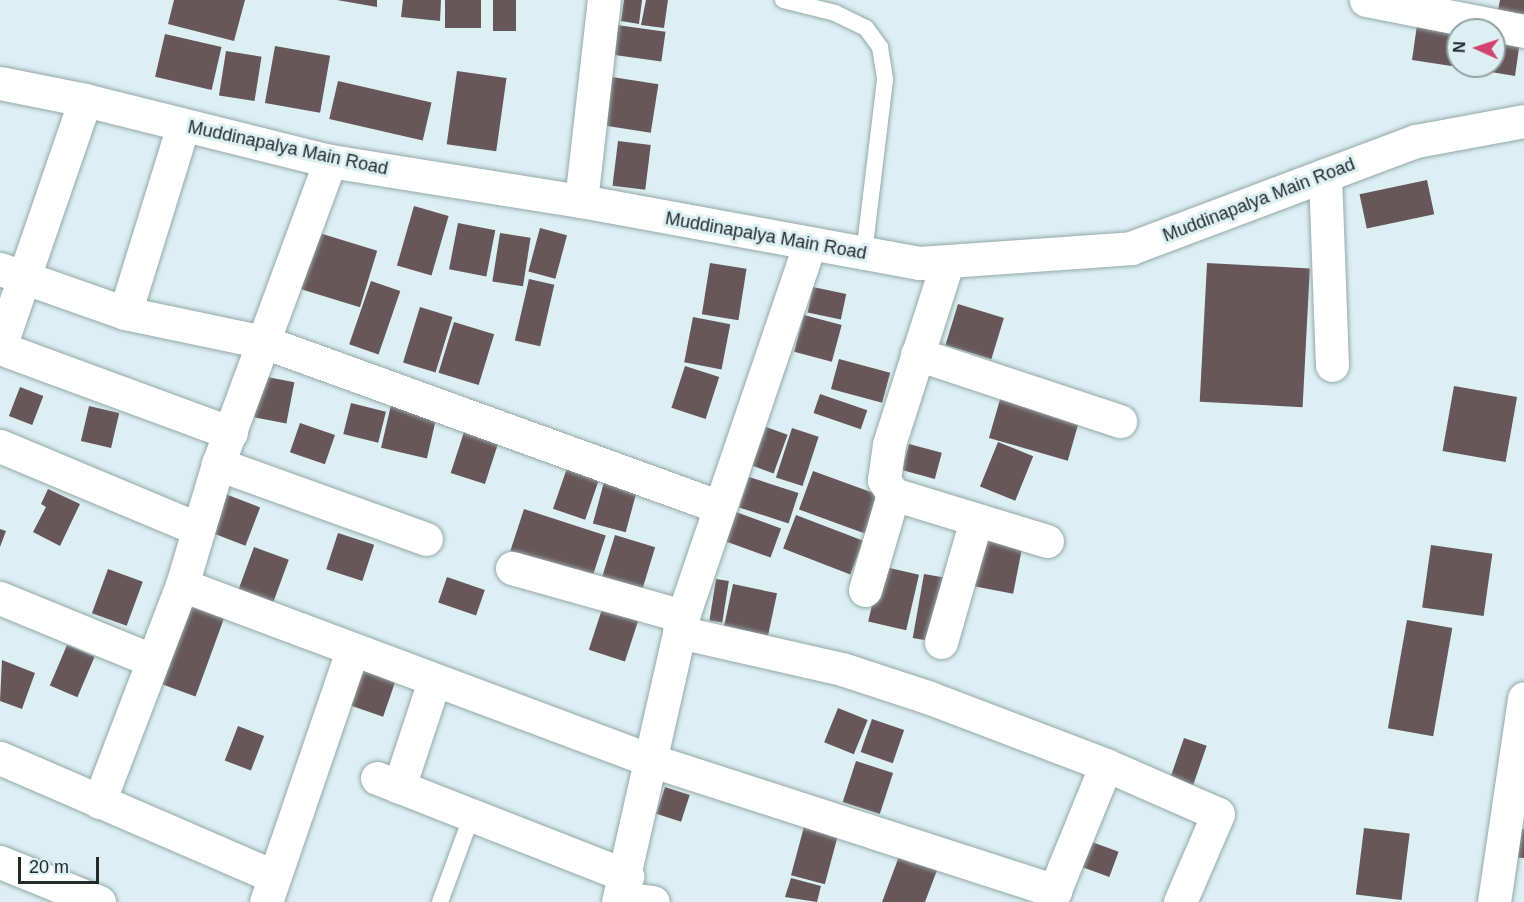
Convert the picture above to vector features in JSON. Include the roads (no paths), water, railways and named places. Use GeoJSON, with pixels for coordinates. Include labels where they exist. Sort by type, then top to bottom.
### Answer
{"type":"FeatureCollection","features":[{"type":"Feature","properties":{"kind":"street"},"geometry":{"type":"LineString","coordinates":[[581,201],[604,0]]}},
{"type":"Feature","properties":{"kind":"street"},"geometry":{"type":"LineString","coordinates":[[1366,0],[1524,31]]}},
{"type":"Feature","properties":{"kind":"street","name":"Muddinapalya Main Road"},"geometry":{"type":"LineString","coordinates":[[0,83],[85,100],[330,161],[581,201],[809,246],[919,263],[947,263],[1131,248],[1416,141],[1524,121]]}},
{"type":"Feature","properties":{"kind":"street"},"geometry":{"type":"LineString","coordinates":[[85,100],[11,273],[0,347],[231,433]]}},
{"type":"Feature","properties":{"kind":"street"},"geometry":{"type":"LineString","coordinates":[[125,313],[183,126]]}},
{"type":"Feature","properties":{"kind":"street"},"geometry":{"type":"LineString","coordinates":[[99,802],[151,660],[182,585],[218,464],[330,161]]}},
{"type":"Feature","properties":{"kind":"street"},"geometry":{"type":"LineString","coordinates":[[1326,175],[1332,365]]}},
{"type":"Feature","properties":{"kind":"street"},"geometry":{"type":"LineString","coordinates":[[621,892],[681,624],[718,506],[809,246]]}},
{"type":"Feature","properties":{"kind":"street"},"geometry":{"type":"LineString","coordinates":[[947,263],[889,444],[884,480],[893,494],[1047,541]]}},
{"type":"Feature","properties":{"kind":"street"},"geometry":{"type":"LineString","coordinates":[[11,273],[125,313],[264,342],[718,506]]}},
{"type":"Feature","properties":{"kind":"street"},"geometry":{"type":"LineString","coordinates":[[916,354],[1120,421]]}},
{"type":"Feature","properties":{"kind":"street"},"geometry":{"type":"LineString","coordinates":[[0,446],[198,529]]}},
{"type":"Feature","properties":{"kind":"street"},"geometry":{"type":"LineString","coordinates":[[218,464],[426,539]]}},
{"type":"Feature","properties":{"kind":"street"},"geometry":{"type":"LineString","coordinates":[[865,590],[893,494]]}},
{"type":"Feature","properties":{"kind":"street"},"geometry":{"type":"LineString","coordinates":[[941,642],[976,519]]}},
{"type":"Feature","properties":{"kind":"street"},"geometry":{"type":"LineString","coordinates":[[512,568],[681,624],[842,669],[1106,765],[1218,814],[1180,902]]}},
{"type":"Feature","properties":{"kind":"street"},"geometry":{"type":"LineString","coordinates":[[182,585],[352,651],[650,760],[1052,896],[1106,765]]}},
{"type":"Feature","properties":{"kind":"street"},"geometry":{"type":"LineString","coordinates":[[0,598],[151,660]]}},
{"type":"Feature","properties":{"kind":"street"},"geometry":{"type":"LineString","coordinates":[[0,758],[99,802],[269,889],[352,651]]}},
{"type":"Feature","properties":{"kind":"street"},"geometry":{"type":"LineString","coordinates":[[434,681],[388,782],[472,815],[621,892],[653,902]]}},
{"type":"Feature","properties":{"kind":"street"},"geometry":{"type":"LineString","coordinates":[[1494,902],[1524,698]]}},
{"type":"Feature","properties":{"kind":"street"},"geometry":{"type":"LineString","coordinates":[[0,862],[99,902]]}},
{"type":"Feature","properties":{"kind":"lane"},"geometry":{"type":"LineString","coordinates":[[783,0],[845,18],[866,28],[880,47],[885,80],[864,254]]}},
{"type":"Feature","properties":{"kind":"lane"},"geometry":{"type":"LineString","coordinates":[[440,902],[472,815]]}}]}
